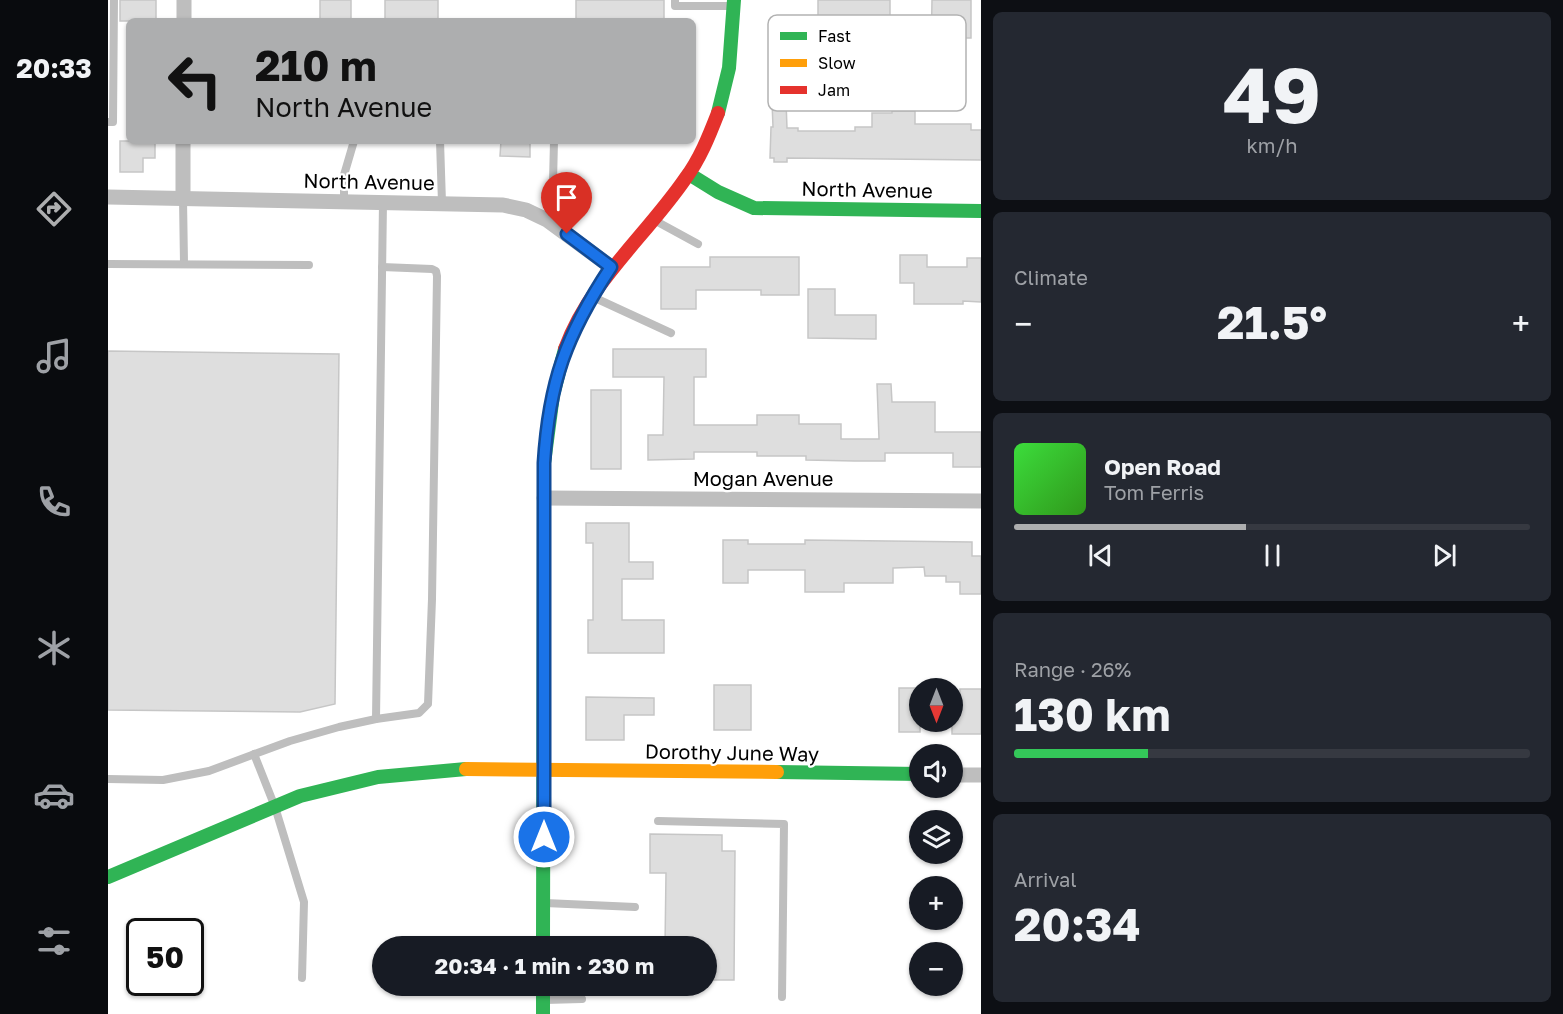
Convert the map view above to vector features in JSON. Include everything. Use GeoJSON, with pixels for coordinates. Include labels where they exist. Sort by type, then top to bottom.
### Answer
{"type":"FeatureCollection","features":[{"type":"Feature","properties":{"kind":"street"},"geometry":{"type":"LineString","coordinates":[[184,0],[184,18]]}},
{"type":"Feature","properties":{"kind":"street"},"geometry":{"type":"LineString","coordinates":[[543,936],[544,498],[546,425],[551,398],[561,360],[591,297],[611,267],[689,174],[707,139],[719,110],[728,75],[734,35],[734,3]]}},
{"type":"Feature","properties":{"kind":"street"},"geometry":{"type":"LineString","coordinates":[[183,144],[183,199]]}},
{"type":"Feature","properties":{"kind":"street","name":"North Avenue"},"geometry":{"type":"LineString","coordinates":[[689,174],[718,192],[754,208],[981,212]]}},
{"type":"Feature","properties":{"kind":"street","name":"North Avenue"},"geometry":{"type":"LineString","coordinates":[[108,197],[503,205],[526,210],[552,223],[611,267]]}},
{"type":"Feature","properties":{"kind":"street","name":"Mogan Avenue"},"geometry":{"type":"LineString","coordinates":[[544,498],[981,501]]}},
{"type":"Feature","properties":{"kind":"street","name":"Dorothy June Way"},"geometry":{"type":"LineString","coordinates":[[108,877],[300,796],[378,777],[456,769],[909,774]]}},
{"type":"Feature","properties":{"kind":"street"},"geometry":{"type":"LineString","coordinates":[[963,775],[981,775]]}},
{"type":"Feature","properties":{"kind":"lane"},"geometry":{"type":"LineString","coordinates":[[108,122],[113,122],[114,0]]}},
{"type":"Feature","properties":{"kind":"lane"},"geometry":{"type":"LineString","coordinates":[[675,0],[675,6],[734,3]]}},
{"type":"Feature","properties":{"kind":"lane"},"geometry":{"type":"LineString","coordinates":[[344,201],[344,175],[353,144]]}},
{"type":"Feature","properties":{"kind":"lane"},"geometry":{"type":"LineString","coordinates":[[440,144],[442,203]]}},
{"type":"Feature","properties":{"kind":"lane"},"geometry":{"type":"LineString","coordinates":[[552,223],[554,144]]}},
{"type":"Feature","properties":{"kind":"lane"},"geometry":{"type":"LineString","coordinates":[[183,199],[184,263]]}},
{"type":"Feature","properties":{"kind":"lane"},"geometry":{"type":"LineString","coordinates":[[376,719],[383,202]]}},
{"type":"Feature","properties":{"kind":"lane"},"geometry":{"type":"LineString","coordinates":[[653,219],[698,244]]}},
{"type":"Feature","properties":{"kind":"lane"},"geometry":{"type":"LineString","coordinates":[[108,264],[309,265]]}},
{"type":"Feature","properties":{"kind":"lane"},"geometry":{"type":"LineString","coordinates":[[108,779],[164,780],[208,771],[339,726],[419,713],[428,704],[437,276],[436,271],[432,268],[382,267]]}},
{"type":"Feature","properties":{"kind":"lane"},"geometry":{"type":"LineString","coordinates":[[591,297],[671,333]]}},
{"type":"Feature","properties":{"kind":"lane"},"geometry":{"type":"LineString","coordinates":[[254,754],[275,807],[304,902],[302,978]]}},
{"type":"Feature","properties":{"kind":"lane"},"geometry":{"type":"LineString","coordinates":[[658,821],[784,824],[782,997]]}},
{"type":"Feature","properties":{"kind":"lane"},"geometry":{"type":"LineString","coordinates":[[544,902],[635,907]]}},
{"type":"Feature","properties":{"kind":"lane"},"geometry":{"type":"LineString","coordinates":[[543,1007],[582,999]]}},
{"type":"Feature","properties":{"kind":"building"},"geometry":{"type":"Polygon","coordinates":[[[120,0],[156,0],[156,18],[126,18],[126,21],[120,21],[120,0]]]}},
{"type":"Feature","properties":{"kind":"building"},"geometry":{"type":"Polygon","coordinates":[[[320,0],[351,0],[351,18],[320,18],[320,0]]]}},
{"type":"Feature","properties":{"kind":"building"},"geometry":{"type":"Polygon","coordinates":[[[385,0],[438,0],[438,18],[385,18],[385,0]]]}},
{"type":"Feature","properties":{"kind":"building"},"geometry":{"type":"Polygon","coordinates":[[[576,0],[664,0],[664,18],[576,18],[576,0]]]}},
{"type":"Feature","properties":{"kind":"building"},"geometry":{"type":"Polygon","coordinates":[[[818,0],[890,0],[890,15],[818,15],[818,0]]]}},
{"type":"Feature","properties":{"kind":"building"},"geometry":{"type":"Polygon","coordinates":[[[932,0],[971,0],[971,38],[966,38],[966,15],[932,15],[932,0]]]}},
{"type":"Feature","properties":{"kind":"building"},"geometry":{"type":"Polygon","coordinates":[[[772,111],[786,111],[787,128],[798,128],[798,131],[855,131],[855,127],[872,127],[872,113],[915,111],[915,124],[971,124],[971,130],[981,130],[981,160],[787,158],[787,162],[774,162],[774,158],[770,158],[771,127],[773,127],[772,111]]]}},
{"type":"Feature","properties":{"kind":"building"},"geometry":{"type":"Polygon","coordinates":[[[120,141],[126,141],[126,144],[155,144],[155,158],[143,158],[143,172],[120,172],[120,141]]]}},
{"type":"Feature","properties":{"kind":"building"},"geometry":{"type":"Polygon","coordinates":[[[501,144],[530,144],[530,157],[500,156],[501,144]]]}},
{"type":"Feature","properties":{"kind":"building"},"geometry":{"type":"Polygon","coordinates":[[[900,255],[927,255],[927,267],[967,267],[967,258],[981,258],[981,302],[914,304],[914,283],[900,283],[900,255]]]}},
{"type":"Feature","properties":{"kind":"building"},"geometry":{"type":"Polygon","coordinates":[[[710,257],[799,257],[799,295],[761,295],[761,290],[696,290],[696,309],[661,309],[661,267],[710,267],[710,257]]]}},
{"type":"Feature","properties":{"kind":"building"},"geometry":{"type":"Polygon","coordinates":[[[808,289],[835,289],[835,315],[876,315],[876,339],[808,338],[808,289]]]}},
{"type":"Feature","properties":{"kind":"building"},"geometry":{"type":"Polygon","coordinates":[[[613,349],[706,349],[706,377],[694,377],[694,425],[757,425],[757,415],[799,415],[799,424],[841,424],[841,439],[879,439],[877,384],[891,384],[892,402],[935,402],[935,432],[981,432],[981,467],[953,467],[953,453],[885,453],[885,461],[855,461],[806,460],[806,456],[757,456],[757,452],[694,452],[694,459],[648,460],[648,435],[663,435],[664,377],[613,377],[613,349]]]}},
{"type":"Feature","properties":{"kind":"building"},"geometry":{"type":"Polygon","coordinates":[[[108,351],[339,354],[335,704],[300,712],[108,710],[108,351]]]}},
{"type":"Feature","properties":{"kind":"building"},"geometry":{"type":"Polygon","coordinates":[[[591,390],[621,390],[621,469],[591,469],[591,390]]]}},
{"type":"Feature","properties":{"kind":"building"},"geometry":{"type":"Polygon","coordinates":[[[586,523],[629,523],[629,562],[653,562],[653,579],[622,579],[622,620],[664,620],[664,653],[588,653],[588,620],[593,620],[593,543],[586,543],[586,523]]]}},
{"type":"Feature","properties":{"kind":"building"},"geometry":{"type":"Polygon","coordinates":[[[723,540],[748,540],[748,544],[805,544],[805,540],[972,542],[972,556],[981,556],[981,594],[960,594],[960,582],[946,582],[946,576],[925,576],[924,567],[893,568],[893,583],[844,583],[844,592],[805,592],[805,570],[748,570],[748,583],[723,583],[723,540]]]}},
{"type":"Feature","properties":{"kind":"building"},"geometry":{"type":"Polygon","coordinates":[[[714,685],[751,685],[751,730],[714,730],[714,685]]]}},
{"type":"Feature","properties":{"kind":"building"},"geometry":{"type":"Polygon","coordinates":[[[899,688],[909,688],[909,732],[899,732],[899,688]]]}},
{"type":"Feature","properties":{"kind":"building"},"geometry":{"type":"Polygon","coordinates":[[[963,689],[981,689],[981,734],[952,734],[952,732],[963,732],[963,689]]]}},
{"type":"Feature","properties":{"kind":"building"},"geometry":{"type":"Polygon","coordinates":[[[586,697],[654,698],[654,715],[624,715],[624,740],[586,740],[586,697]]]}},
{"type":"Feature","properties":{"kind":"building"},"geometry":{"type":"Polygon","coordinates":[[[650,834],[722,835],[722,851],[735,851],[734,980],[717,980],[717,936],[665,936],[666,873],[650,873],[650,834]]]}},
{"type":"Feature","properties":{"kind":"traffic: fast"},"geometry":{"type":"LineString","coordinates":[[718,113],[729,68],[734,0]]}},
{"type":"Feature","properties":{"kind":"traffic: fast"},"geometry":{"type":"LineString","coordinates":[[689,174],[718,192],[754,208],[981,211]]}},
{"type":"Feature","properties":{"kind":"traffic: fast"},"geometry":{"type":"LineString","coordinates":[[543,936],[544,463],[553,395],[565,349]]}},
{"type":"Feature","properties":{"kind":"traffic: fast"},"geometry":{"type":"LineString","coordinates":[[108,877],[300,796],[378,777],[466,769]]}},
{"type":"Feature","properties":{"kind":"traffic: fast"},"geometry":{"type":"LineString","coordinates":[[777,772],[909,774]]}},
{"type":"Feature","properties":{"kind":"traffic: fast"},"geometry":{"type":"LineString","coordinates":[[543,996],[543,1014]]}},
{"type":"Feature","properties":{"kind":"traffic: slow"},"geometry":{"type":"LineString","coordinates":[[466,769],[777,772]]}},
{"type":"Feature","properties":{"kind":"traffic: jam"},"geometry":{"type":"LineString","coordinates":[[565,349],[576,325],[603,281],[690,171],[704,147],[718,113]]}},
{"type":"Feature","properties":{"kind":"route"},"geometry":{"type":"LineString","coordinates":[[544,837],[544,463],[546,425],[561,360],[591,297],[611,267],[567,234]]}}]}
